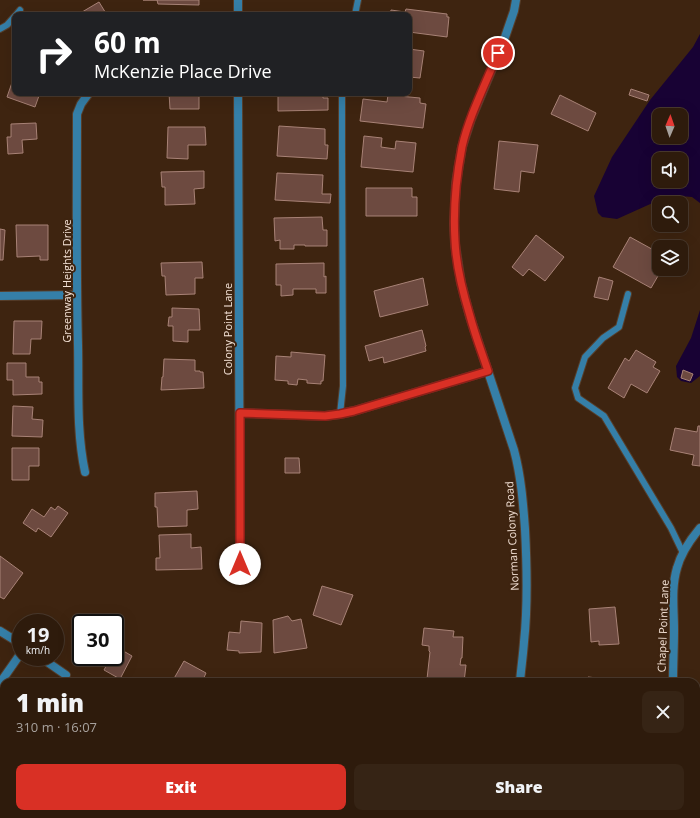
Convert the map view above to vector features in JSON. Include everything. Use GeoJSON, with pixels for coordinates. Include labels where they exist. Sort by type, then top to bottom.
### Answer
{"type":"FeatureCollection","features":[{"type":"Feature","properties":{"kind":"street"},"geometry":{"type":"LineString","coordinates":[[238,0],[238,12]]}},
{"type":"Feature","properties":{"kind":"street","name":"Norman Colony Road"},"geometry":{"type":"LineString","coordinates":[[516,0],[514,11],[504,40],[471,119],[462,147],[456,183],[454,237],[461,283],[470,317],[519,468],[523,498],[527,601],[520,678]]}},
{"type":"Feature","properties":{"kind":"street","name":"Greenway Heights Drive"},"geometry":{"type":"LineString","coordinates":[[85,472],[82,459],[80,432],[77,296],[77,114],[81,104],[87,96]]}},
{"type":"Feature","properties":{"kind":"street","name":"Colony Point Lane"},"geometry":{"type":"LineString","coordinates":[[238,96],[240,564]]}},
{"type":"Feature","properties":{"kind":"street"},"geometry":{"type":"LineString","coordinates":[[0,296],[77,296]]}},
{"type":"Feature","properties":{"kind":"street"},"geometry":{"type":"LineString","coordinates":[[240,413],[325,416],[340,414],[488,371]]}},
{"type":"Feature","properties":{"kind":"street","name":"Chapel Point Lane"},"geometry":{"type":"LineString","coordinates":[[673,678],[674,586],[677,568],[683,553],[700,528]]}},
{"type":"Feature","properties":{"kind":"street"},"geometry":{"type":"LineString","coordinates":[[0,631],[12,638]]}},
{"type":"Feature","properties":{"kind":"street"},"geometry":{"type":"LineString","coordinates":[[4,678],[12,666]]}},
{"type":"Feature","properties":{"kind":"street"},"geometry":{"type":"LineString","coordinates":[[53,666],[66,675]]}},
{"type":"Feature","properties":{"kind":"lane"},"geometry":{"type":"LineString","coordinates":[[356,12],[358,0]]}},
{"type":"Feature","properties":{"kind":"lane"},"geometry":{"type":"LineString","coordinates":[[0,29],[7,25],[12,20]]}},
{"type":"Feature","properties":{"kind":"lane"},"geometry":{"type":"LineString","coordinates":[[340,414],[343,386],[342,96]]}},
{"type":"Feature","properties":{"kind":"lane"},"geometry":{"type":"LineString","coordinates":[[628,294],[619,327],[603,338],[585,357],[575,388],[578,398],[604,416],[671,528],[683,553]]}},
{"type":"Feature","properties":{"kind":"shaded area"},"geometry":{"type":"Polygon","coordinates":[[[700,34],[700,203],[688,196],[652,196],[652,203],[617,219],[602,217],[598,213],[594,196],[612,157],[650,100],[693,47],[700,34]]]}},
{"type":"Feature","properties":{"kind":"shaded area"},"geometry":{"type":"Polygon","coordinates":[[[700,310],[700,376],[691,383],[681,381],[677,377],[676,366],[691,338],[700,310]]]}},
{"type":"Feature","properties":{"kind":"building"},"geometry":{"type":"Polygon","coordinates":[[[157,0],[199,0],[199,5],[158,4],[157,0]]]}},
{"type":"Feature","properties":{"kind":"building"},"geometry":{"type":"Polygon","coordinates":[[[99,2],[105,12],[82,12],[99,2]]]}},
{"type":"Feature","properties":{"kind":"building"},"geometry":{"type":"Polygon","coordinates":[[[406,9],[447,14],[447,17],[449,17],[447,37],[412,32],[412,12],[405,12],[406,9]]]}},
{"type":"Feature","properties":{"kind":"building"},"geometry":{"type":"Polygon","coordinates":[[[391,10],[405,12],[391,12],[391,10]]]}},
{"type":"Feature","properties":{"kind":"building"},"geometry":{"type":"Polygon","coordinates":[[[412,49],[424,51],[420,78],[412,77],[412,49]]]}},
{"type":"Feature","properties":{"kind":"building"},"geometry":{"type":"Polygon","coordinates":[[[12,83],[12,96],[39,96],[35,107],[7,97],[12,83]]]}},
{"type":"Feature","properties":{"kind":"building"},"geometry":{"type":"Polygon","coordinates":[[[631,89],[649,95],[647,101],[629,95],[631,89]]]}},
{"type":"Feature","properties":{"kind":"building"},"geometry":{"type":"Polygon","coordinates":[[[560,95],[596,113],[588,131],[551,114],[560,95]]]}},
{"type":"Feature","properties":{"kind":"building"},"geometry":{"type":"Polygon","coordinates":[[[169,96],[199,96],[199,109],[170,109],[169,96]]]}},
{"type":"Feature","properties":{"kind":"building"},"geometry":{"type":"Polygon","coordinates":[[[278,96],[323,96],[323,98],[328,98],[328,110],[278,111],[278,96]]]}},
{"type":"Feature","properties":{"kind":"building"},"geometry":{"type":"Polygon","coordinates":[[[388,96],[420,98],[420,103],[426,104],[423,128],[360,121],[363,99],[387,102],[388,96]]]}},
{"type":"Feature","properties":{"kind":"building"},"geometry":{"type":"Polygon","coordinates":[[[36,123],[37,139],[22,140],[23,153],[8,154],[7,137],[11,137],[11,124],[36,123]]]}},
{"type":"Feature","properties":{"kind":"building"},"geometry":{"type":"Polygon","coordinates":[[[279,126],[325,129],[325,145],[328,145],[327,159],[277,156],[279,126]]]}},
{"type":"Feature","properties":{"kind":"building"},"geometry":{"type":"Polygon","coordinates":[[[168,127],[205,127],[206,145],[188,145],[188,159],[167,158],[168,127]]]}},
{"type":"Feature","properties":{"kind":"building"},"geometry":{"type":"Polygon","coordinates":[[[364,136],[382,138],[381,147],[395,149],[396,141],[416,143],[413,172],[361,167],[364,136]]]}},
{"type":"Feature","properties":{"kind":"building"},"geometry":{"type":"Polygon","coordinates":[[[499,141],[538,145],[534,173],[521,171],[519,192],[494,189],[499,141]]]}},
{"type":"Feature","properties":{"kind":"building"},"geometry":{"type":"Polygon","coordinates":[[[204,171],[204,188],[194,189],[195,204],[165,205],[165,187],[162,187],[161,172],[204,171]]]}},
{"type":"Feature","properties":{"kind":"building"},"geometry":{"type":"Polygon","coordinates":[[[277,173],[323,175],[322,194],[331,194],[330,203],[275,200],[277,173]]]}},
{"type":"Feature","properties":{"kind":"building"},"geometry":{"type":"Polygon","coordinates":[[[366,188],[412,188],[412,197],[417,197],[417,216],[366,216],[366,188]]]}},
{"type":"Feature","properties":{"kind":"building"},"geometry":{"type":"Polygon","coordinates":[[[322,217],[323,230],[327,230],[327,246],[294,245],[294,249],[280,249],[280,240],[275,241],[274,218],[322,217]]]}},
{"type":"Feature","properties":{"kind":"building"},"geometry":{"type":"Polygon","coordinates":[[[16,225],[48,225],[48,260],[40,260],[40,256],[17,257],[16,225]]]}},
{"type":"Feature","properties":{"kind":"building"},"geometry":{"type":"Polygon","coordinates":[[[0,229],[5,230],[3,260],[0,260],[0,229]]]}},
{"type":"Feature","properties":{"kind":"building"},"geometry":{"type":"Polygon","coordinates":[[[536,235],[564,257],[545,281],[529,269],[523,276],[512,267],[536,235]]]}},
{"type":"Feature","properties":{"kind":"building"},"geometry":{"type":"Polygon","coordinates":[[[630,237],[652,249],[652,276],[658,276],[651,288],[613,267],[630,237]]]}},
{"type":"Feature","properties":{"kind":"building"},"geometry":{"type":"Polygon","coordinates":[[[202,262],[203,278],[195,278],[195,294],[166,295],[165,276],[162,276],[161,263],[202,262]]]}},
{"type":"Feature","properties":{"kind":"building"},"geometry":{"type":"Polygon","coordinates":[[[324,263],[326,293],[316,293],[316,289],[293,289],[293,295],[281,296],[281,285],[276,285],[276,264],[324,263]]]}},
{"type":"Feature","properties":{"kind":"building"},"geometry":{"type":"Polygon","coordinates":[[[599,277],[613,281],[608,300],[594,297],[599,277]]]}},
{"type":"Feature","properties":{"kind":"building"},"geometry":{"type":"Polygon","coordinates":[[[423,278],[428,305],[380,317],[374,291],[423,278]]]}},
{"type":"Feature","properties":{"kind":"building"},"geometry":{"type":"Polygon","coordinates":[[[172,308],[199,309],[200,330],[188,330],[188,342],[173,341],[173,326],[168,326],[169,317],[172,317],[172,308]]]}},
{"type":"Feature","properties":{"kind":"building"},"geometry":{"type":"Polygon","coordinates":[[[14,321],[42,321],[41,339],[31,339],[30,354],[13,354],[14,321]]]}},
{"type":"Feature","properties":{"kind":"building"},"geometry":{"type":"Polygon","coordinates":[[[422,330],[426,351],[384,363],[383,357],[369,361],[365,346],[422,330]]]}},
{"type":"Feature","properties":{"kind":"building"},"geometry":{"type":"Polygon","coordinates":[[[636,350],[656,362],[653,367],[660,371],[647,393],[631,384],[624,398],[608,388],[625,358],[629,361],[636,350]]]}},
{"type":"Feature","properties":{"kind":"building"},"geometry":{"type":"Polygon","coordinates":[[[291,352],[325,355],[323,381],[321,381],[321,384],[307,383],[307,380],[298,379],[297,385],[288,384],[288,381],[275,380],[276,356],[291,357],[291,352]]]}},
{"type":"Feature","properties":{"kind":"building"},"geometry":{"type":"Polygon","coordinates":[[[164,359],[195,360],[195,371],[203,372],[204,388],[161,390],[164,359]]]}},
{"type":"Feature","properties":{"kind":"building"},"geometry":{"type":"Polygon","coordinates":[[[7,363],[26,363],[26,377],[39,377],[39,382],[42,382],[42,394],[13,395],[13,380],[7,380],[7,363]]]}},
{"type":"Feature","properties":{"kind":"building"},"geometry":{"type":"Polygon","coordinates":[[[683,370],[693,374],[690,381],[681,378],[683,370]]]}},
{"type":"Feature","properties":{"kind":"building"},"geometry":{"type":"Polygon","coordinates":[[[13,406],[33,407],[32,419],[43,420],[42,437],[12,436],[13,406]]]}},
{"type":"Feature","properties":{"kind":"building"},"geometry":{"type":"Polygon","coordinates":[[[698,426],[700,426],[700,466],[692,465],[694,455],[670,450],[675,428],[697,432],[698,426]]]}},
{"type":"Feature","properties":{"kind":"building"},"geometry":{"type":"Polygon","coordinates":[[[12,448],[39,448],[39,466],[29,466],[29,480],[12,480],[12,448]]]}},
{"type":"Feature","properties":{"kind":"building"},"geometry":{"type":"Polygon","coordinates":[[[285,458],[299,458],[300,473],[285,473],[285,458]]]}},
{"type":"Feature","properties":{"kind":"building"},"geometry":{"type":"Polygon","coordinates":[[[197,491],[198,509],[187,510],[187,526],[158,527],[157,507],[155,507],[155,493],[197,491]]]}},
{"type":"Feature","properties":{"kind":"building"},"geometry":{"type":"Polygon","coordinates":[[[58,506],[68,513],[51,537],[38,528],[36,532],[23,523],[32,509],[44,517],[51,507],[55,510],[58,506]]]}},
{"type":"Feature","properties":{"kind":"building"},"geometry":{"type":"Polygon","coordinates":[[[191,534],[191,548],[201,547],[202,569],[156,570],[156,558],[160,558],[159,535],[191,534]]]}},
{"type":"Feature","properties":{"kind":"building"},"geometry":{"type":"Polygon","coordinates":[[[0,556],[23,573],[4,599],[0,597],[0,556]]]}},
{"type":"Feature","properties":{"kind":"building"},"geometry":{"type":"Polygon","coordinates":[[[322,586],[353,595],[341,625],[313,615],[322,586]]]}},
{"type":"Feature","properties":{"kind":"building"},"geometry":{"type":"Polygon","coordinates":[[[615,607],[619,644],[599,645],[599,641],[591,642],[589,609],[615,607]]]}},
{"type":"Feature","properties":{"kind":"building"},"geometry":{"type":"Polygon","coordinates":[[[288,616],[292,621],[301,619],[307,648],[274,653],[273,620],[288,616]]]}},
{"type":"Feature","properties":{"kind":"building"},"geometry":{"type":"Polygon","coordinates":[[[241,621],[262,623],[261,652],[239,653],[239,651],[227,650],[229,632],[240,633],[241,621]]]}},
{"type":"Feature","properties":{"kind":"building"},"geometry":{"type":"Polygon","coordinates":[[[424,628],[454,631],[453,637],[463,637],[462,658],[460,665],[466,665],[464,678],[427,678],[430,652],[429,646],[422,645],[424,628]]]}},
{"type":"Feature","properties":{"kind":"building"},"geometry":{"type":"Polygon","coordinates":[[[124,651],[132,656],[121,678],[104,670],[106,666],[124,666],[124,651]]]}},
{"type":"Feature","properties":{"kind":"building"},"geometry":{"type":"Polygon","coordinates":[[[184,661],[206,673],[204,678],[174,678],[184,661]]]}},
{"type":"Feature","properties":{"kind":"route"},"geometry":{"type":"LineString","coordinates":[[240,564],[240,413],[325,416],[340,414],[488,371],[470,317],[461,283],[455,244],[454,224],[456,183],[462,147],[471,119],[498,53]]}}]}
